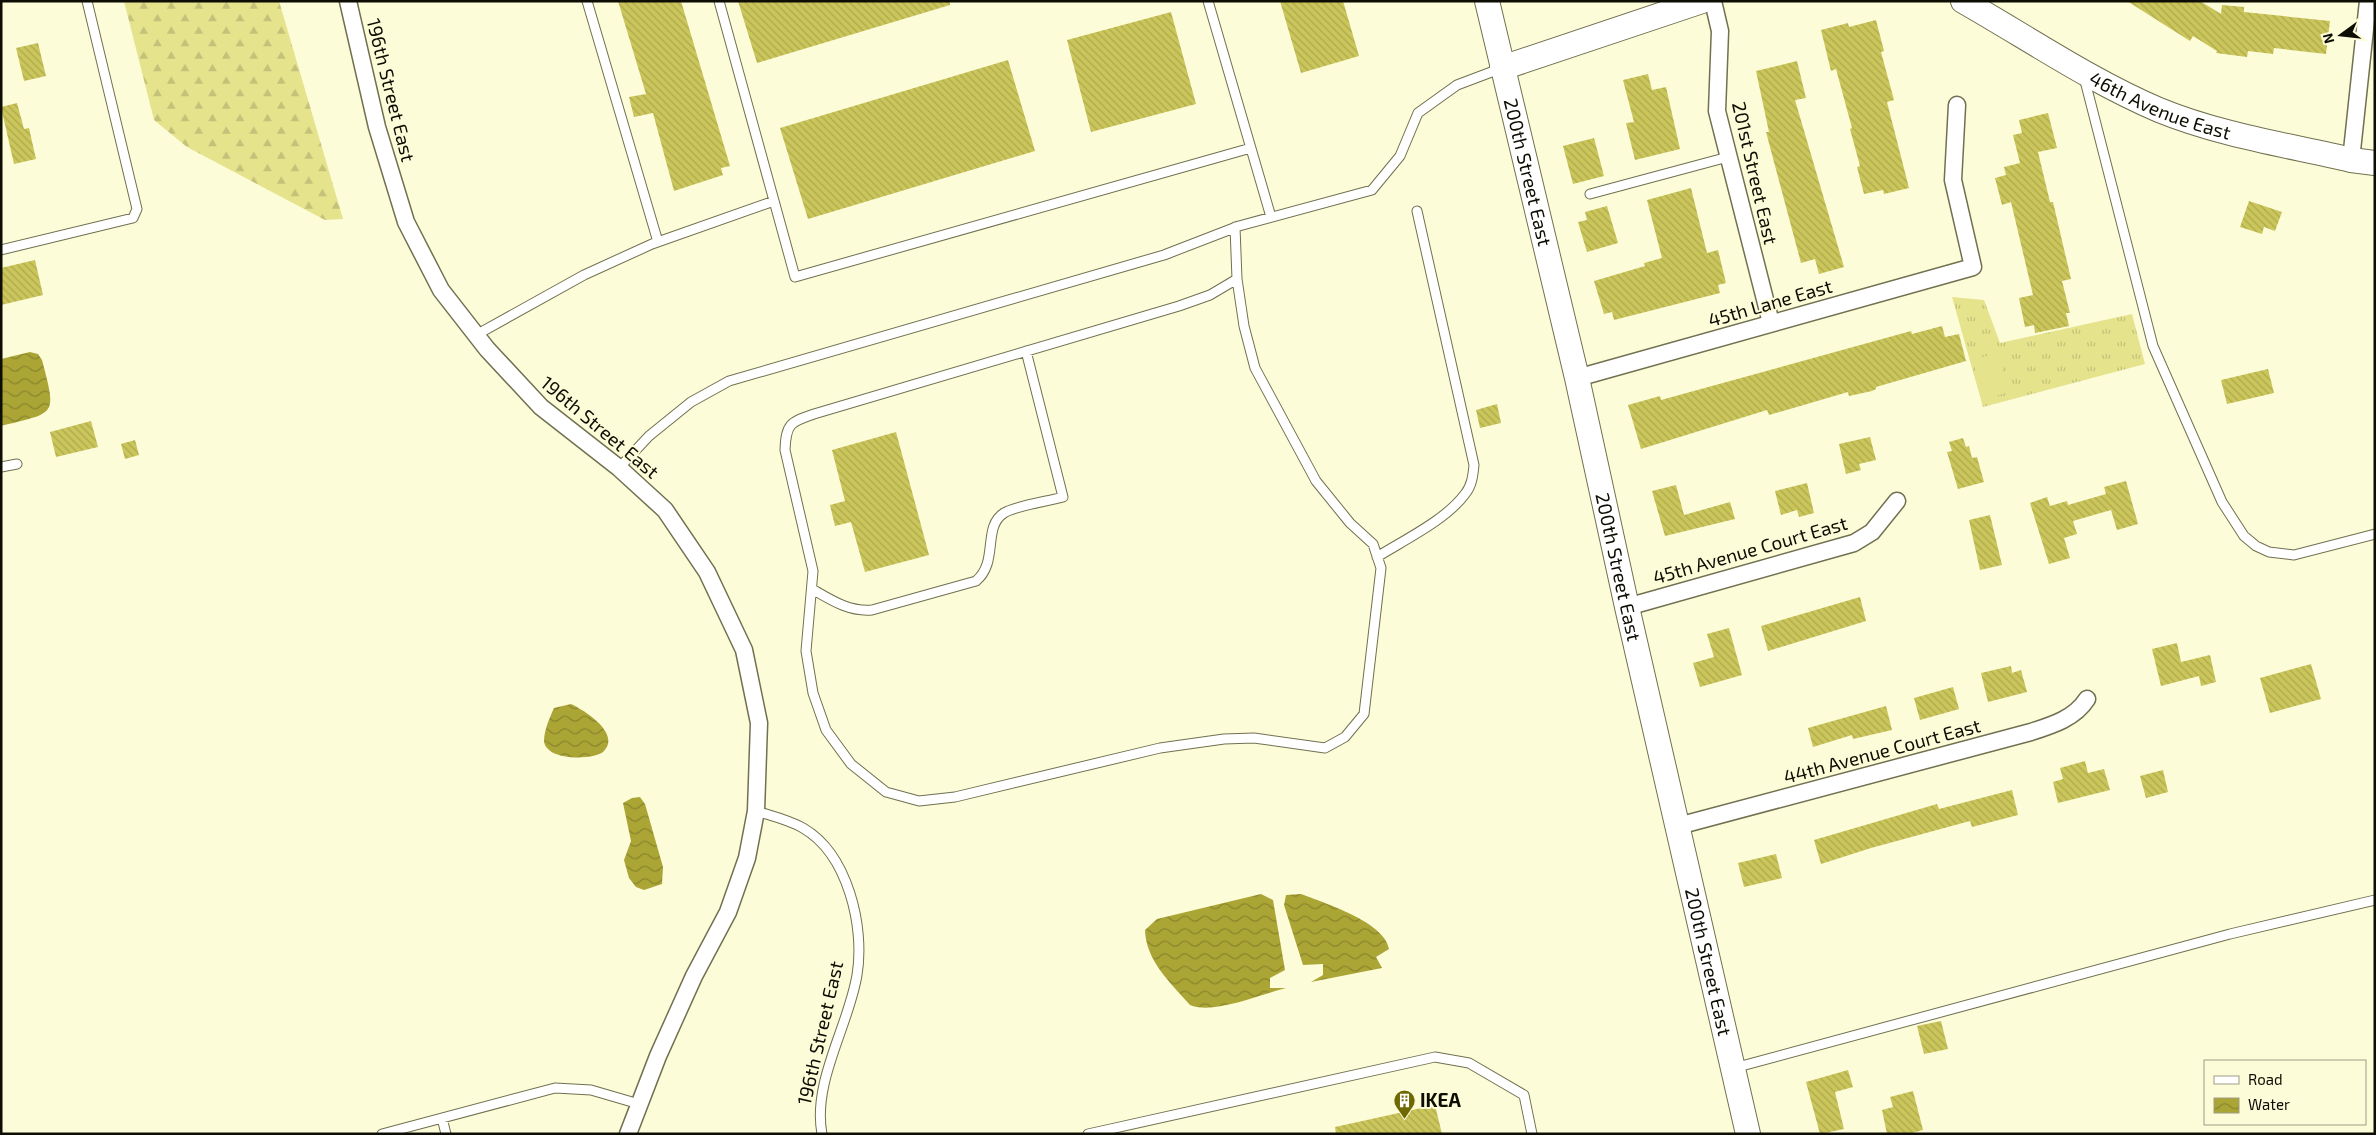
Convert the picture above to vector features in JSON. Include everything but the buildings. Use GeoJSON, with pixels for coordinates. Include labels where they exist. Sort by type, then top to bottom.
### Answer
{"type":"FeatureCollection","features":[{"type":"Feature","properties":{"kind":"street","name":"196th Street East"},"geometry":{"type":"LineString","coordinates":[[348,1],[377,127],[406,222],[441,290],[476,335],[541,407],[619,468],[665,510],[707,572],[744,650],[759,723],[756,811],[747,858],[728,912],[694,976],[658,1056],[628,1134]]}},
{"type":"Feature","properties":{"kind":"street","name":"200th Street East"},"geometry":{"type":"LineString","coordinates":[[1487,1],[1577,378],[1627,607],[1748,1134]]}},
{"type":"Feature","properties":{"kind":"street"},"geometry":{"type":"LineString","coordinates":[[1502,68],[1702,1]]}},
{"type":"Feature","properties":{"kind":"street","name":"201st Street East"},"geometry":{"type":"LineString","coordinates":[[1713,1],[1720,31],[1716,111],[1771,324]]}},
{"type":"Feature","properties":{"kind":"street","name":"46th Avenue East"},"geometry":{"type":"LineString","coordinates":[[1963,1],[2082,70],[2159,110],[2201,125],[2351,160],[2375,163]]}},
{"type":"Feature","properties":{"kind":"street"},"geometry":{"type":"LineString","coordinates":[[2351,160],[2370,18],[2368,1]]}},
{"type":"Feature","properties":{"kind":"street","name":"45th Lane East"},"geometry":{"type":"LineString","coordinates":[[1577,378],[1973,267],[1953,180],[1957,105]]}},
{"type":"Feature","properties":{"kind":"street","name":"45th Avenue Court East"},"geometry":{"type":"LineString","coordinates":[[1627,607],[1854,543],[1872,532],[1897,501]]}},
{"type":"Feature","properties":{"kind":"street","name":"44th Avenue Court East"},"geometry":{"type":"LineString","coordinates":[[1678,826],[2031,732],[2054,724],[2080,709],[2087,699]]}},
{"type":"Feature","properties":{"kind":"lane"},"geometry":{"type":"LineString","coordinates":[[1,250],[134,218],[137,210],[86,1]]}},
{"type":"Feature","properties":{"kind":"lane"},"geometry":{"type":"LineString","coordinates":[[587,1],[658,242]]}},
{"type":"Feature","properties":{"kind":"lane"},"geometry":{"type":"LineString","coordinates":[[719,1],[795,277],[1251,148]]}},
{"type":"Feature","properties":{"kind":"lane"},"geometry":{"type":"LineString","coordinates":[[1208,1],[1271,217]]}},
{"type":"Feature","properties":{"kind":"lane"},"geometry":{"type":"LineString","coordinates":[[619,468],[649,436],[691,402],[729,381],[1164,255],[1235,227],[1372,190],[1400,156],[1418,114],[1457,85],[1502,68]]}},
{"type":"Feature","properties":{"kind":"lane"},"geometry":{"type":"LineString","coordinates":[[2082,70],[2152,346],[2222,502],[2244,536],[2256,546],[2268,552],[2294,555],[2375,534]]}},
{"type":"Feature","properties":{"kind":"lane"},"geometry":{"type":"LineString","coordinates":[[1590,194],[1728,157]]}},
{"type":"Feature","properties":{"kind":"lane"},"geometry":{"type":"LineString","coordinates":[[476,335],[584,275],[658,242],[774,201]]}},
{"type":"Feature","properties":{"kind":"lane"},"geometry":{"type":"LineString","coordinates":[[1377,557],[1454,506],[1466,493],[1472,480],[1474,465],[1417,211]]}},
{"type":"Feature","properties":{"kind":"lane"},"geometry":{"type":"LineString","coordinates":[[1235,227],[1237,279],[1244,326],[1255,368],[1316,481],[1350,523],[1373,544],[1381,568],[1364,714],[1345,737],[1325,748],[1254,738],[1224,739],[1160,748],[955,797],[919,802],[886,792],[852,764],[826,730],[813,693],[806,651],[813,571],[785,450],[786,432],[793,421],[1202,298],[1237,279]]}},
{"type":"Feature","properties":{"kind":"lane"},"geometry":{"type":"LineString","coordinates":[[812,589],[842,606],[861,611],[872,610],[976,581],[983,575],[989,563],[992,532],[996,520],[1004,512],[1064,497],[1026,351]]}},
{"type":"Feature","properties":{"kind":"lane"},"geometry":{"type":"LineString","coordinates":[[1,467],[17,464]]}},
{"type":"Feature","properties":{"kind":"lane","name":"196th Street East"},"geometry":{"type":"LineString","coordinates":[[756,811],[804,829],[826,850],[846,878],[854,910],[859,943],[858,975],[823,1092],[820,1123],[822,1134]]}},
{"type":"Feature","properties":{"kind":"lane"},"geometry":{"type":"LineString","coordinates":[[1733,1068],[2230,934],[2375,900]]}},
{"type":"Feature","properties":{"kind":"lane"},"geometry":{"type":"LineString","coordinates":[[1088,1134],[1435,1056],[1469,1063],[1524,1095],[1532,1134]]}},
{"type":"Feature","properties":{"kind":"lane"},"geometry":{"type":"LineString","coordinates":[[382,1134],[555,1088],[591,1090],[639,1104]]}},
{"type":"Feature","properties":{"kind":"lane"},"geometry":{"type":"LineString","coordinates":[[442,1118],[446,1134]]}},
{"type":"Feature","properties":{"kind":"green space"},"geometry":{"type":"Polygon","coordinates":[[[124,1],[279,1],[343,219],[325,220],[187,147],[154,120],[124,1]]]}},
{"type":"Feature","properties":{"kind":"green space"},"geometry":{"type":"Polygon","coordinates":[[[1952,297],[1984,300],[2000,343],[2132,314],[2145,364],[1983,407],[1952,297]]]}},
{"type":"Feature","properties":{"kind":"green space"},"geometry":{"type":"Polygon","coordinates":[[[1998,353],[2009,392],[1983,399],[1973,360],[1998,353]]]}},
{"type":"Feature","properties":{"kind":"water"},"geometry":{"type":"Polygon","coordinates":[[[30,352],[38,354],[42,360],[50,392],[48,409],[33,418],[1,426],[1,359],[30,352]]]}},
{"type":"Feature","properties":{"kind":"water"},"geometry":{"type":"Polygon","coordinates":[[[571,704],[592,717],[604,730],[608,737],[608,744],[604,751],[592,756],[572,757],[553,753],[547,748],[544,741],[545,732],[554,708],[571,704]]]}},
{"type":"Feature","properties":{"kind":"water"},"geometry":{"type":"Polygon","coordinates":[[[640,797],[645,804],[663,867],[662,884],[644,890],[636,887],[629,878],[624,860],[631,841],[623,803],[632,798],[640,797]]]}},
{"type":"Feature","properties":{"kind":"water"},"geometry":{"type":"Polygon","coordinates":[[[1261,894],[1273,900],[1285,970],[1270,978],[1270,988],[1286,988],[1224,1006],[1200,1007],[1190,1005],[1154,961],[1146,941],[1145,930],[1157,919],[1261,894]]]}},
{"type":"Feature","properties":{"kind":"water"},"geometry":{"type":"Polygon","coordinates":[[[1301,894],[1338,908],[1377,930],[1385,939],[1389,949],[1376,957],[1382,968],[1311,982],[1323,975],[1323,964],[1303,965],[1284,905],[1286,895],[1301,894]]]}},
{"type":"Feature","properties":{"kind":"place","name":"IKEA"},"geometry":{"type":"Point","coordinates":[1404,1119]}}]}
